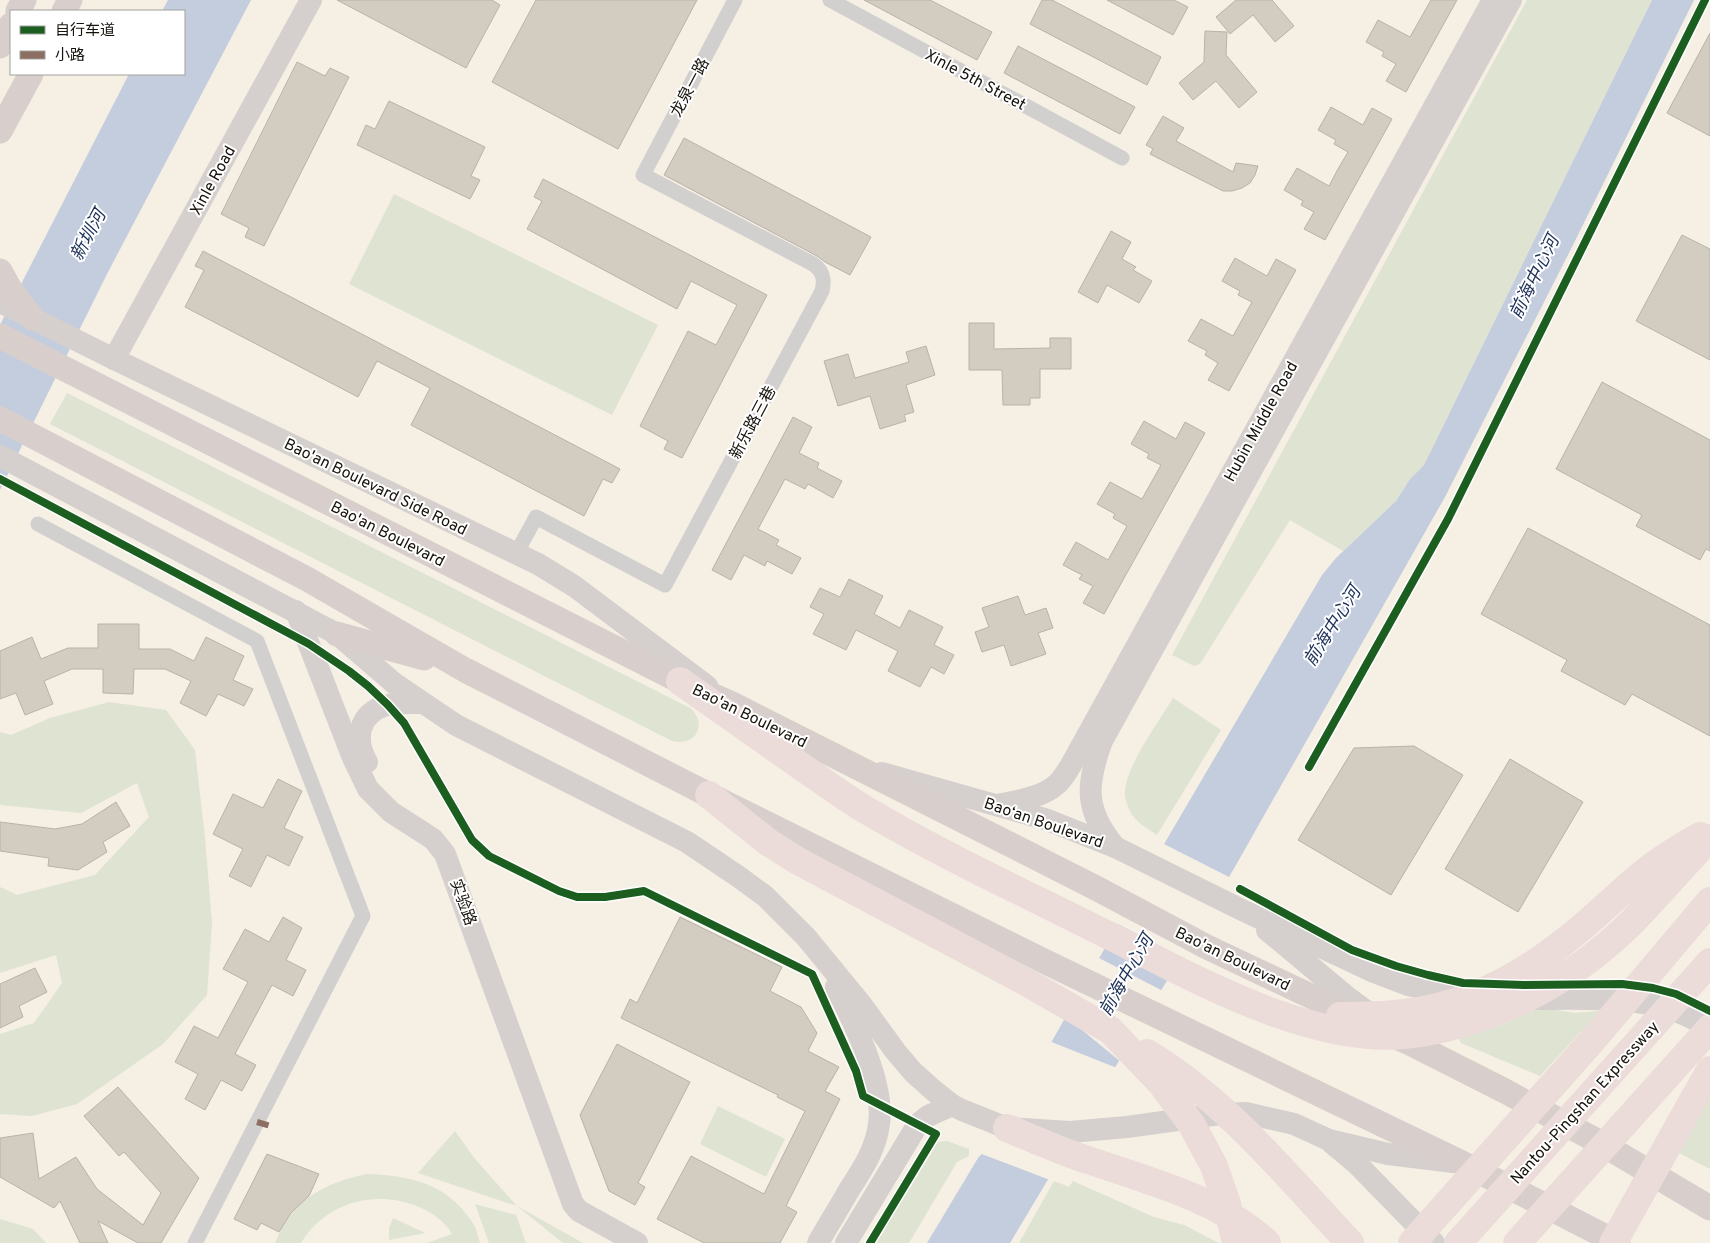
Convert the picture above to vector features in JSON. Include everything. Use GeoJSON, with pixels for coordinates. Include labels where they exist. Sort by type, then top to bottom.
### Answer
{"type":"FeatureCollection","features":[{"type":"Feature","properties":{"kind":"highway"},"geometry":{"type":"LineString","coordinates":[[680,681],[858,805],[954,858],[1177,970],[1275,1013],[1343,1032],[1411,1035],[1452,1027],[1498,1013],[1539,992],[1582,965],[1631,923],[1710,838]]}},
{"type":"Feature","properties":{"kind":"highway"},"geometry":{"type":"LineString","coordinates":[[709,795],[768,842],[798,861],[1028,983],[1153,1056],[1191,1083],[1234,1120],[1350,1243]]}},
{"type":"Feature","properties":{"kind":"highway"},"geometry":{"type":"LineString","coordinates":[[1275,1013],[1317,1016],[1402,1014],[1445,1005],[1491,987],[1530,966],[1566,941],[1641,875],[1673,852],[1710,831]]}},
{"type":"Feature","properties":{"kind":"highway"},"geometry":{"type":"LineString","coordinates":[[1412,1243],[1590,1043],[1710,901]]}},
{"type":"Feature","properties":{"kind":"highway","name":"Nantou-Pingshan Expressway"},"geometry":{"type":"LineString","coordinates":[[1458,1243],[1710,962]]}},
{"type":"Feature","properties":{"kind":"highway"},"geometry":{"type":"LineString","coordinates":[[1517,1243],[1710,1029]]}},
{"type":"Feature","properties":{"kind":"highway"},"geometry":{"type":"LineString","coordinates":[[1110,1030],[1160,1083],[1192,1125],[1214,1166],[1228,1204],[1236,1243]]}},
{"type":"Feature","properties":{"kind":"highway"},"geometry":{"type":"LineString","coordinates":[[1613,1243],[1710,1070]]}},
{"type":"Feature","properties":{"kind":"highway"},"geometry":{"type":"LineString","coordinates":[[1006,1128],[1086,1159],[1165,1186],[1206,1204],[1237,1220],[1266,1243]]}},
{"type":"Feature","properties":{"kind":"main road","name":"Xinle Road"},"geometry":{"type":"LineString","coordinates":[[114,359],[311,0]]}},
{"type":"Feature","properties":{"kind":"main road","name":"Hubin Middle Road"},"geometry":{"type":"LineString","coordinates":[[1115,847],[1102,830],[1091,805],[1090,785],[1093,766],[1112,706],[1493,0]]}},
{"type":"Feature","properties":{"kind":"main road","name":"Hubin Middle Road"},"geometry":{"type":"LineString","coordinates":[[997,805],[1035,796],[1057,784],[1112,706],[1512,0]]}},
{"type":"Feature","properties":{"kind":"main road"},"geometry":{"type":"LineString","coordinates":[[0,46],[10,27]]}},
{"type":"Feature","properties":{"kind":"main road"},"geometry":{"type":"LineString","coordinates":[[0,131],[30,75]]}},
{"type":"Feature","properties":{"kind":"main road"},"geometry":{"type":"LineString","coordinates":[[2,285],[32,318]]}},
{"type":"Feature","properties":{"kind":"main road","name":"Bao'an Boulevard Side Road"},"geometry":{"type":"LineString","coordinates":[[32,318],[538,564],[574,586],[732,704]]}},
{"type":"Feature","properties":{"kind":"main road","name":"Bao'an Boulevard"},"geometry":{"type":"LineString","coordinates":[[0,336],[680,681],[732,704],[1207,946],[1503,1090],[1597,1141],[1710,1208]]}},
{"type":"Feature","properties":{"kind":"main road"},"geometry":{"type":"LineString","coordinates":[[0,419],[307,579],[465,670],[709,795],[1050,964],[1462,1163],[1618,1243]]}},
{"type":"Feature","properties":{"kind":"main road"},"geometry":{"type":"LineString","coordinates":[[0,456],[337,634],[388,678],[422,703],[476,735],[687,842],[739,876],[787,916],[856,998],[896,1052],[926,1084],[957,1107],[1006,1128],[1054,1132],[1127,1128],[1196,1116],[1246,1113],[1294,1124],[1330,1140],[1388,1154],[1462,1163]]}},
{"type":"Feature","properties":{"kind":"main road","name":"实验路"},"geometry":{"type":"LineString","coordinates":[[296,611],[353,758],[368,789],[391,812],[433,839],[445,854],[573,1204],[579,1211],[637,1243]]}},
{"type":"Feature","properties":{"kind":"main road"},"geometry":{"type":"LineString","coordinates":[[337,634],[465,670]]}},
{"type":"Feature","properties":{"kind":"main road","name":"实验路"},"geometry":{"type":"LineString","coordinates":[[422,703],[388,705],[372,712],[363,724],[360,733],[361,750],[372,772],[385,789],[442,829],[449,835],[461,854],[593,1218]]}},
{"type":"Feature","properties":{"kind":"main road","name":"Bao‘an Boulevard"},"geometry":{"type":"LineString","coordinates":[[848,763],[1045,819],[1115,847],[1236,907],[1346,996],[1418,1047]]}},
{"type":"Feature","properties":{"kind":"main road"},"geometry":{"type":"LineString","coordinates":[[1236,907],[1338,956],[1408,985],[1440,992],[1504,999],[1622,1000],[1643,1003],[1664,1007],[1687,1016],[1710,1029]]}},
{"type":"Feature","properties":{"kind":"main road"},"geometry":{"type":"LineString","coordinates":[[818,1243],[864,1166],[874,1145],[879,1124],[879,1101],[876,1083],[868,1058],[820,955]]}},
{"type":"Feature","properties":{"kind":"main road"},"geometry":{"type":"LineString","coordinates":[[846,1243],[918,1124],[928,1116],[957,1107]]}},
{"type":"Feature","properties":{"kind":"main road"},"geometry":{"type":"LineString","coordinates":[[1330,1140],[1357,1164],[1434,1243]]}},
{"type":"Feature","properties":{"kind":"main road"},"geometry":{"type":"LineString","coordinates":[[844,1199],[850,1195],[861,1197],[866,1204],[864,1213]]}},
{"type":"Feature","properties":{"kind":"street","name":"龙泉一路"},"geometry":{"type":"LineString","coordinates":[[643,175],[735,0]]}},
{"type":"Feature","properties":{"kind":"street","name":"Xinle 5th Street"},"geometry":{"type":"LineString","coordinates":[[830,0],[1122,158]]}},
{"type":"Feature","properties":{"kind":"street","name":"新乐路三巷"},"geometry":{"type":"LineString","coordinates":[[516,554],[536,517],[665,585],[822,291],[824,278],[822,273],[813,264],[643,175]]}},
{"type":"Feature","properties":{"kind":"street"},"geometry":{"type":"LineString","coordinates":[[38,524],[257,641],[363,916],[194,1243]]}},
{"type":"Feature","properties":{"kind":"green space"},"geometry":{"type":"Polygon","coordinates":[[[1527,0],[1652,0],[1424,465],[1410,479],[1396,501],[1343,551],[1290,520],[1200,664],[1194,666],[1172,655],[1527,0]]]}},
{"type":"Feature","properties":{"kind":"green space"},"geometry":{"type":"Polygon","coordinates":[[[394,194],[658,325],[612,415],[349,284],[394,194]]]}},
{"type":"Feature","properties":{"kind":"green space"},"geometry":{"type":"Polygon","coordinates":[[[67,393],[690,708],[698,721],[697,733],[687,741],[672,741],[50,424],[67,393]]]}},
{"type":"Feature","properties":{"kind":"green space"},"geometry":{"type":"Polygon","coordinates":[[[1173,698],[1221,730],[1157,835],[1133,816],[1127,803],[1125,790],[1127,779],[1138,756],[1173,698]]]}},
{"type":"Feature","properties":{"kind":"green space"},"geometry":{"type":"Polygon","coordinates":[[[109,702],[166,710],[195,750],[212,923],[207,995],[163,1044],[77,1104],[32,1116],[0,1114],[0,1034],[34,1023],[62,983],[56,955],[0,973],[0,887],[17,895],[95,875],[149,817],[137,783],[81,813],[1,805],[0,732],[11,735],[50,718],[109,702]]]}},
{"type":"Feature","properties":{"kind":"green space"},"geometry":{"type":"Polygon","coordinates":[[[1539,1007],[1574,1013],[1600,1011],[1540,1076],[1461,1043],[1459,1038],[1500,1026],[1539,1007]]]}},
{"type":"Feature","properties":{"kind":"green space"},"geometry":{"type":"Polygon","coordinates":[[[1710,1095],[1710,1169],[1677,1152],[1710,1095]]]}},
{"type":"Feature","properties":{"kind":"green space"},"geometry":{"type":"Polygon","coordinates":[[[718,1106],[785,1139],[766,1177],[700,1144],[718,1106]]]}},
{"type":"Feature","properties":{"kind":"green space"},"geometry":{"type":"Polygon","coordinates":[[[455,1131],[475,1159],[517,1206],[418,1173],[455,1131]]]}},
{"type":"Feature","properties":{"kind":"green space"},"geometry":{"type":"Polygon","coordinates":[[[947,1141],[969,1149],[969,1156],[957,1162],[909,1243],[876,1243],[938,1142],[947,1141]]]}},
{"type":"Feature","properties":{"kind":"green space"},"geometry":{"type":"Polygon","coordinates":[[[367,1174],[419,1181],[442,1192],[462,1209],[473,1223],[480,1243],[427,1243],[452,1234],[442,1222],[424,1209],[386,1199],[353,1203],[338,1209],[311,1229],[301,1243],[275,1243],[290,1215],[311,1196],[323,1188],[367,1174]]]}},
{"type":"Feature","properties":{"kind":"green space"},"geometry":{"type":"Polygon","coordinates":[[[1054,1181],[1069,1187],[1073,1181],[1154,1217],[1184,1225],[1219,1243],[1019,1243],[1054,1181]]]}},
{"type":"Feature","properties":{"kind":"green space"},"geometry":{"type":"Polygon","coordinates":[[[475,1204],[516,1215],[526,1243],[489,1243],[475,1204]]]}},
{"type":"Feature","properties":{"kind":"green space"},"geometry":{"type":"Polygon","coordinates":[[[517,1206],[583,1243],[563,1243],[517,1206]]]}},
{"type":"Feature","properties":{"kind":"green space"},"geometry":{"type":"Polygon","coordinates":[[[393,1218],[425,1233],[389,1240],[389,1228],[393,1218]]]}},
{"type":"Feature","properties":{"kind":"green space"},"geometry":{"type":"Polygon","coordinates":[[[0,1219],[33,1229],[46,1243],[0,1243],[0,1219]]]}},
{"type":"Feature","properties":{"kind":"water","name":"新圳河"},"geometry":{"type":"Polygon","coordinates":[[[168,0],[251,0],[107,274],[0,490],[0,325],[128,75],[185,75],[185,10],[163,10],[168,0]]]}},
{"type":"Feature","properties":{"kind":"water","name":"前海中心河"},"geometry":{"type":"Polygon","coordinates":[[[1652,0],[1694,0],[1572,247],[1445,497],[1232,872],[1010,1243],[927,1243],[978,1158],[999,1134],[1167,839],[1322,575],[1336,558],[1396,501],[1410,479],[1424,465],[1652,0]]]}},
{"type":"Feature","properties":{"kind":"pier"},"geometry":{"type":"Polygon","coordinates":[[[1162,843],[1231,878],[1183,958],[1116,923],[1162,843]]]}},
{"type":"Feature","properties":{"kind":"pier"},"geometry":{"type":"Polygon","coordinates":[[[1097,957],[1163,991],[1121,1062],[1082,1030],[1062,1018],[1097,957]]]}},
{"type":"Feature","properties":{"kind":"pier"},"geometry":{"type":"Polygon","coordinates":[[[1049,1041],[1117,1068],[1050,1180],[979,1153],[997,1132],[1049,1041]]]}},
{"type":"Feature","properties":{"kind":"building"},"geometry":{"type":"Polygon","coordinates":[[[337,0],[492,0],[500,5],[466,68],[337,0]]]}},
{"type":"Feature","properties":{"kind":"building"},"geometry":{"type":"Polygon","coordinates":[[[536,0],[697,0],[618,149],[492,82],[536,0]]]}},
{"type":"Feature","properties":{"kind":"building"},"geometry":{"type":"Polygon","coordinates":[[[864,0],[930,0],[992,32],[977,60],[864,0]]]}},
{"type":"Feature","properties":{"kind":"building"},"geometry":{"type":"Polygon","coordinates":[[[1042,0],[1052,0],[1161,57],[1147,85],[1030,24],[1042,0]]]}},
{"type":"Feature","properties":{"kind":"building"},"geometry":{"type":"Polygon","coordinates":[[[1107,0],[1174,0],[1188,7],[1173,35],[1107,0]]]}},
{"type":"Feature","properties":{"kind":"building"},"geometry":{"type":"Polygon","coordinates":[[[1236,0],[1272,0],[1294,26],[1275,42],[1253,15],[1230,34],[1216,17],[1236,0]]]}},
{"type":"Feature","properties":{"kind":"building"},"geometry":{"type":"Polygon","coordinates":[[[1431,0],[1457,0],[1406,92],[1386,81],[1396,64],[1382,56],[1384,52],[1366,42],[1378,20],[1410,37],[1431,0]]]}},
{"type":"Feature","properties":{"kind":"building"},"geometry":{"type":"Polygon","coordinates":[[[1205,31],[1227,32],[1226,55],[1257,92],[1239,108],[1216,81],[1193,100],[1179,83],[1204,62],[1205,31]]]}},
{"type":"Feature","properties":{"kind":"building"},"geometry":{"type":"Polygon","coordinates":[[[1710,33],[1710,136],[1667,113],[1710,33]]]}},
{"type":"Feature","properties":{"kind":"building"},"geometry":{"type":"Polygon","coordinates":[[[1018,46],[1135,107],[1120,134],[1004,73],[1018,46]]]}},
{"type":"Feature","properties":{"kind":"building"},"geometry":{"type":"Polygon","coordinates":[[[297,62],[325,76],[330,68],[349,77],[264,246],[245,237],[249,228],[221,214],[297,62]]]}},
{"type":"Feature","properties":{"kind":"building"},"geometry":{"type":"Polygon","coordinates":[[[389,101],[485,147],[471,176],[480,180],[470,199],[357,145],[366,125],[375,129],[389,101]]]}},
{"type":"Feature","properties":{"kind":"building"},"geometry":{"type":"Polygon","coordinates":[[[1331,107],[1363,125],[1372,108],[1392,119],[1325,240],[1304,229],[1314,212],[1301,205],[1303,201],[1284,190],[1297,168],[1329,186],[1348,152],[1334,144],[1336,140],[1318,130],[1331,107]]]}},
{"type":"Feature","properties":{"kind":"building"},"geometry":{"type":"Polygon","coordinates":[[[1163,116],[1184,128],[1176,141],[1233,172],[1236,163],[1258,166],[1250,183],[1232,191],[1223,191],[1150,154],[1153,149],[1146,145],[1163,116]]]}},
{"type":"Feature","properties":{"kind":"building"},"geometry":{"type":"Polygon","coordinates":[[[684,138],[871,237],[850,275],[664,175],[684,138]]]}},
{"type":"Feature","properties":{"kind":"building"},"geometry":{"type":"Polygon","coordinates":[[[543,179],[767,295],[682,458],[664,449],[668,441],[640,426],[688,331],[716,345],[737,305],[691,281],[677,309],[527,229],[542,201],[534,197],[543,179]]]}},
{"type":"Feature","properties":{"kind":"building"},"geometry":{"type":"Polygon","coordinates":[[[1111,231],[1131,242],[1122,259],[1136,267],[1133,270],[1152,281],[1139,303],[1107,285],[1098,303],[1078,292],[1111,231]]]}},
{"type":"Feature","properties":{"kind":"building"},"geometry":{"type":"Polygon","coordinates":[[[1682,235],[1710,249],[1710,360],[1636,321],[1682,235]]]}},
{"type":"Feature","properties":{"kind":"building"},"geometry":{"type":"Polygon","coordinates":[[[203,251],[620,469],[612,483],[603,479],[584,516],[411,425],[430,388],[377,361],[358,397],[185,307],[204,270],[195,266],[203,251]]]}},
{"type":"Feature","properties":{"kind":"building"},"geometry":{"type":"Polygon","coordinates":[[[1235,258],[1267,276],[1276,259],[1296,270],[1229,391],[1208,380],[1218,363],[1205,355],[1207,351],[1188,341],[1201,319],[1233,336],[1252,302],[1238,295],[1240,291],[1222,281],[1235,258]]]}},
{"type":"Feature","properties":{"kind":"building"},"geometry":{"type":"Polygon","coordinates":[[[969,323],[994,323],[994,349],[1050,348],[1050,338],[1071,338],[1071,369],[1040,369],[1040,398],[1030,398],[1030,405],[1003,405],[1002,370],[969,370],[969,323]]]}},
{"type":"Feature","properties":{"kind":"building"},"geometry":{"type":"Polygon","coordinates":[[[926,346],[935,375],[906,385],[914,412],[904,415],[906,421],[880,429],[870,396],[838,406],[824,361],[848,354],[855,378],[909,362],[906,352],[926,346]]]}},
{"type":"Feature","properties":{"kind":"building"},"geometry":{"type":"Polygon","coordinates":[[[1602,382],[1710,440],[1710,551],[1706,549],[1700,560],[1636,526],[1642,515],[1556,469],[1602,382]]]}},
{"type":"Feature","properties":{"kind":"building"},"geometry":{"type":"Polygon","coordinates":[[[793,417],[812,427],[799,453],[819,463],[817,468],[842,481],[833,498],[808,484],[805,489],[785,479],[758,529],[779,540],[776,545],[801,558],[792,574],[767,561],[765,566],[744,555],[731,580],[712,570],[793,417]]]}},
{"type":"Feature","properties":{"kind":"building"},"geometry":{"type":"Polygon","coordinates":[[[1144,421],[1176,439],[1185,422],[1205,433],[1104,614],[1083,603],[1093,586],[1079,579],[1082,575],[1063,565],[1076,542],[1108,560],[1127,526],[1113,518],[1115,514],[1097,504],[1110,482],[1142,499],[1161,465],[1147,458],[1149,454],[1131,444],[1144,421]]]}},
{"type":"Feature","properties":{"kind":"building"},"geometry":{"type":"Polygon","coordinates":[[[1528,528],[1710,625],[1710,736],[1632,694],[1625,705],[1561,671],[1567,660],[1481,614],[1528,528]]]}},
{"type":"Feature","properties":{"kind":"building"},"geometry":{"type":"Polygon","coordinates":[[[849,579],[883,596],[874,614],[900,628],[909,610],[943,627],[934,645],[954,655],[944,674],[931,667],[920,687],[888,671],[898,651],[856,630],[846,650],[813,634],[824,614],[810,607],[820,588],[840,597],[849,579]]]}},
{"type":"Feature","properties":{"kind":"building"},"geometry":{"type":"Polygon","coordinates":[[[1018,596],[1025,615],[1046,608],[1053,628],[1038,633],[1046,654],[1011,666],[1004,645],[982,652],[975,632],[989,627],[982,608],[1018,596]]]}},
{"type":"Feature","properties":{"kind":"building"},"geometry":{"type":"Polygon","coordinates":[[[98,624],[139,624],[139,649],[170,649],[194,661],[206,637],[244,656],[233,680],[253,689],[244,706],[218,694],[206,716],[180,703],[191,681],[165,669],[134,669],[133,694],[103,693],[103,669],[72,669],[44,681],[53,704],[25,715],[16,693],[0,699],[0,651],[32,637],[41,659],[68,648],[98,648],[98,624]]]}},
{"type":"Feature","properties":{"kind":"building"},"geometry":{"type":"Polygon","coordinates":[[[1414,746],[1463,775],[1391,895],[1298,840],[1354,748],[1414,746]]]}},
{"type":"Feature","properties":{"kind":"building"},"geometry":{"type":"Polygon","coordinates":[[[1510,759],[1583,802],[1518,912],[1445,869],[1510,759]]]}},
{"type":"Feature","properties":{"kind":"building"},"geometry":{"type":"Polygon","coordinates":[[[278,779],[302,791],[284,828],[303,837],[289,866],[267,855],[251,887],[229,876],[243,849],[213,834],[233,794],[263,808],[278,779]]]}},
{"type":"Feature","properties":{"kind":"building"},"geometry":{"type":"Polygon","coordinates":[[[116,802],[130,826],[103,842],[107,852],[78,870],[48,866],[49,858],[0,851],[0,822],[55,829],[82,824],[116,802]]]}},
{"type":"Feature","properties":{"kind":"building"},"geometry":{"type":"Polygon","coordinates":[[[283,917],[302,928],[286,960],[306,970],[293,996],[272,985],[235,1054],[256,1065],[242,1091],[221,1080],[205,1110],[185,1099],[198,1074],[175,1062],[194,1026],[218,1038],[248,982],[223,969],[245,929],[269,942],[283,917]]]}},
{"type":"Feature","properties":{"kind":"building"},"geometry":{"type":"Polygon","coordinates":[[[680,917],[782,967],[770,991],[801,1007],[817,1033],[808,1051],[839,1067],[825,1091],[840,1099],[786,1206],[797,1212],[780,1243],[704,1243],[657,1219],[691,1156],[764,1194],[805,1111],[777,1097],[778,1095],[621,1018],[630,999],[637,1003],[680,917]]]}},
{"type":"Feature","properties":{"kind":"building"},"geometry":{"type":"Polygon","coordinates":[[[35,968],[47,992],[19,1006],[23,1017],[0,1028],[0,984],[35,968]]]}},
{"type":"Feature","properties":{"kind":"building"},"geometry":{"type":"Polygon","coordinates":[[[617,1044],[690,1082],[638,1183],[645,1187],[635,1205],[609,1191],[580,1115],[617,1044]]]}},
{"type":"Feature","properties":{"kind":"building"},"geometry":{"type":"Polygon","coordinates":[[[118,1087],[199,1178],[161,1243],[138,1243],[98,1221],[108,1243],[80,1243],[60,1201],[54,1208],[0,1177],[0,1138],[33,1133],[39,1179],[76,1157],[97,1189],[143,1225],[161,1193],[124,1152],[119,1156],[84,1116],[118,1087]]]}},
{"type":"Feature","properties":{"kind":"building"},"geometry":{"type":"Polygon","coordinates":[[[267,1154],[319,1174],[309,1196],[291,1213],[279,1232],[261,1223],[257,1230],[234,1219],[267,1154]]]}},
{"type":"Feature","properties":{"kind":"marked path"},"geometry":{"type":"LineString","coordinates":[[257,1122],[274,1127]]}},
{"type":"Feature","properties":{"kind":"cycle path"},"geometry":{"type":"LineString","coordinates":[[1309,767],[1448,519],[1705,0]]}},
{"type":"Feature","properties":{"kind":"cycle path"},"geometry":{"type":"LineString","coordinates":[[0,479],[309,644],[349,671],[368,686],[404,723],[472,840],[489,856],[559,891],[577,897],[605,897],[644,891],[812,974],[856,1071],[863,1096],[936,1134],[870,1243]]}},
{"type":"Feature","properties":{"kind":"cycle path"},"geometry":{"type":"LineString","coordinates":[[1240,889],[1352,950],[1428,975],[1463,983],[1524,985],[1622,984],[1653,988],[1676,994],[1710,1011]]}}]}
